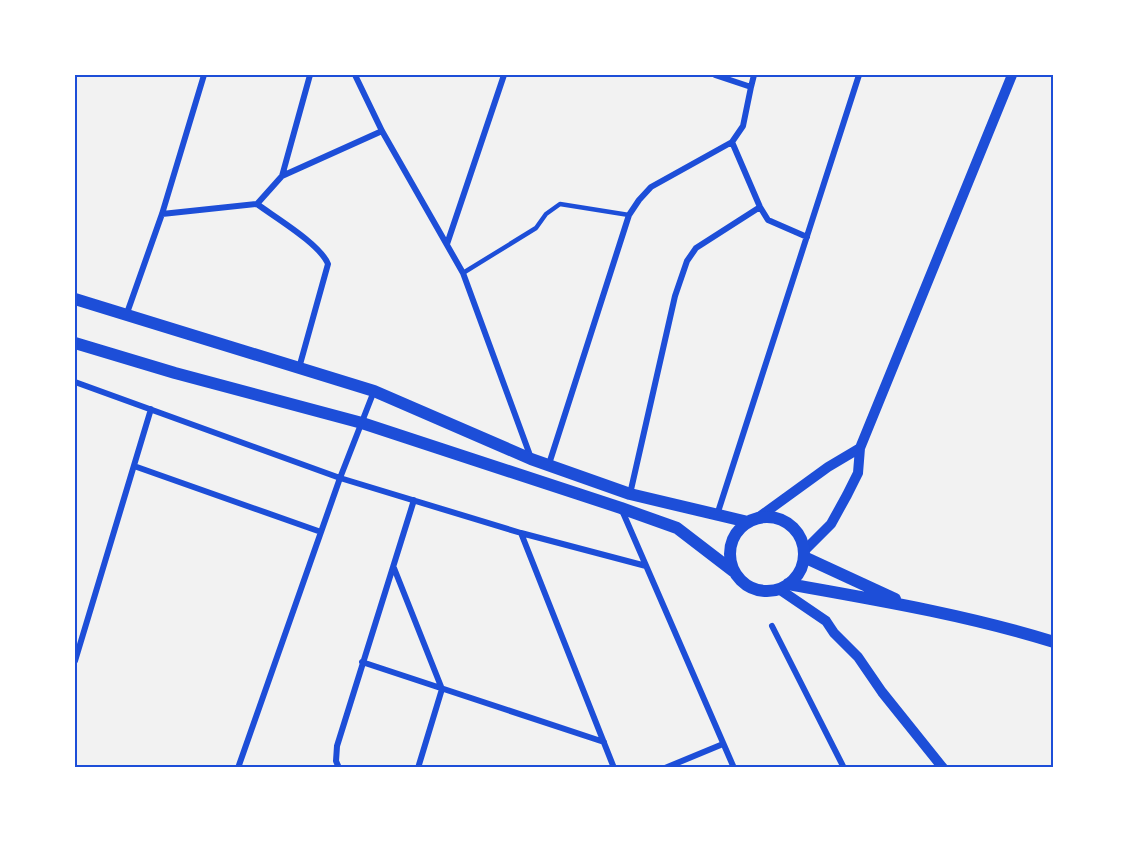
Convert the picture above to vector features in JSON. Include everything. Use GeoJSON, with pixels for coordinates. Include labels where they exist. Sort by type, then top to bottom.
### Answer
{"type":"FeatureCollection","features":[{"type":"Feature","properties":{"kind":"main road"},"geometry":{"type":"LineString","coordinates":[[75,299],[374,390],[531,459],[630,494],[717,514],[754,519],[778,519],[794,528],[801,539],[804,554],[799,572],[784,587]]}},
{"type":"Feature","properties":{"kind":"main road"},"geometry":{"type":"LineString","coordinates":[[75,343],[175,373],[362,423],[621,507],[677,528],[733,571],[747,586],[758,590],[768,591],[784,587],[909,606],[1002,626],[1054,642]]}},
{"type":"Feature","properties":{"kind":"main road"},"geometry":{"type":"LineString","coordinates":[[733,571],[729,559],[734,536],[754,519]]}},
{"type":"Feature","properties":{"kind":"main road"},"geometry":{"type":"LineString","coordinates":[[804,554],[909,606]]}},
{"type":"Feature","properties":{"kind":"street"},"geometry":{"type":"LineString","coordinates":[[127,313],[162,214],[204,75]]}},
{"type":"Feature","properties":{"kind":"street"},"geometry":{"type":"LineString","coordinates":[[258,204],[282,176],[310,75]]}},
{"type":"Feature","properties":{"kind":"street"},"geometry":{"type":"LineString","coordinates":[[355,75],[382,131],[463,273],[531,459]]}},
{"type":"Feature","properties":{"kind":"street"},"geometry":{"type":"LineString","coordinates":[[447,244],[504,75]]}},
{"type":"Feature","properties":{"kind":"street"},"geometry":{"type":"LineString","coordinates":[[715,75],[751,87]]}},
{"type":"Feature","properties":{"kind":"street"},"geometry":{"type":"LineString","coordinates":[[549,464],[629,215],[651,187],[732,142],[743,126],[754,75]]}},
{"type":"Feature","properties":{"kind":"street"},"geometry":{"type":"LineString","coordinates":[[717,514],[859,75]]}},
{"type":"Feature","properties":{"kind":"street"},"geometry":{"type":"LineString","coordinates":[[804,554],[831,524],[858,473],[860,448],[1012,75]]}},
{"type":"Feature","properties":{"kind":"street"},"geometry":{"type":"LineString","coordinates":[[282,176],[382,131]]}},
{"type":"Feature","properties":{"kind":"street"},"geometry":{"type":"LineString","coordinates":[[732,142],[760,207],[768,220],[807,237]]}},
{"type":"Feature","properties":{"kind":"street"},"geometry":{"type":"LineString","coordinates":[[162,214],[258,204],[320,252],[328,264],[299,368]]}},
{"type":"Feature","properties":{"kind":"street"},"geometry":{"type":"LineString","coordinates":[[630,494],[675,296],[687,261],[696,248],[760,207]]}},
{"type":"Feature","properties":{"kind":"street"},"geometry":{"type":"LineString","coordinates":[[75,382],[340,478],[521,533],[646,566]]}},
{"type":"Feature","properties":{"kind":"street"},"geometry":{"type":"LineString","coordinates":[[238,768],[340,478],[374,390]]}},
{"type":"Feature","properties":{"kind":"street"},"geometry":{"type":"LineString","coordinates":[[75,661],[151,410]]}},
{"type":"Feature","properties":{"kind":"street"},"geometry":{"type":"LineString","coordinates":[[754,519],[828,467],[860,448]]}},
{"type":"Feature","properties":{"kind":"street"},"geometry":{"type":"LineString","coordinates":[[134,466],[321,532]]}},
{"type":"Feature","properties":{"kind":"street"},"geometry":{"type":"LineString","coordinates":[[339,768],[336,761],[337,746],[414,500]]}},
{"type":"Feature","properties":{"kind":"street"},"geometry":{"type":"LineString","coordinates":[[621,507],[734,768]]}},
{"type":"Feature","properties":{"kind":"street"},"geometry":{"type":"LineString","coordinates":[[521,533],[613,767]]}},
{"type":"Feature","properties":{"kind":"street"},"geometry":{"type":"LineString","coordinates":[[394,568],[442,689],[418,768]]}},
{"type":"Feature","properties":{"kind":"street"},"geometry":{"type":"LineString","coordinates":[[784,587],[826,621],[834,633],[858,657],[882,692],[944,768]]}},
{"type":"Feature","properties":{"kind":"street"},"geometry":{"type":"LineString","coordinates":[[772,626],[844,768]]}},
{"type":"Feature","properties":{"kind":"street"},"geometry":{"type":"LineString","coordinates":[[362,662],[604,742]]}},
{"type":"Feature","properties":{"kind":"street"},"geometry":{"type":"LineString","coordinates":[[665,768],[723,744]]}},
{"type":"Feature","properties":{"kind":"lane"},"geometry":{"type":"LineString","coordinates":[[463,273],[536,228],[546,214],[560,204],[629,215]]}}]}
